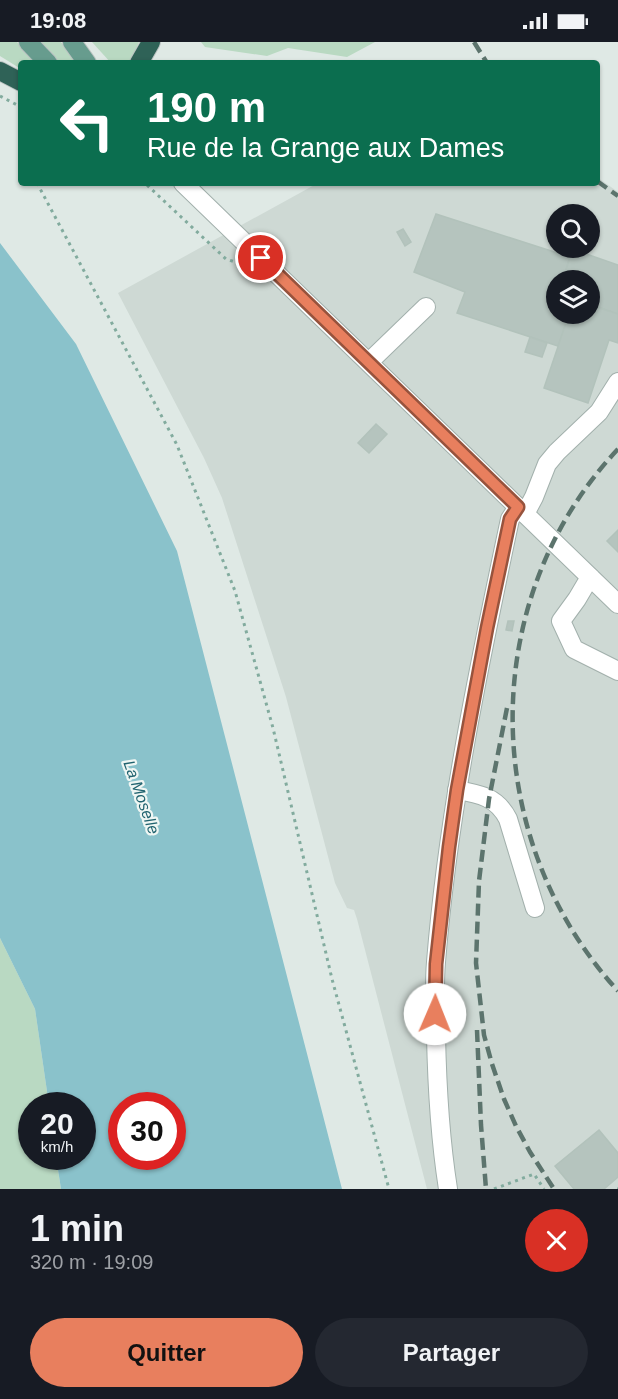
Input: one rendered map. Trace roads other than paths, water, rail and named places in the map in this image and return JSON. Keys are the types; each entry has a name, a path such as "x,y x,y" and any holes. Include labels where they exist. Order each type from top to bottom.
{"highway":[{"path":"141,60 151,42"},
{"path":"0,71 18,80"}],"main road":[{"path":"28,42 45,60"},
{"path":"72,42 85,60"}],"street":[{"path":"186,186 618,604"},
{"path":"369,362 426,307"},
{"path":"448,1189 443,1159 436,1072 436,964 457,790 489,617 510,519 522,511 534,497 547,464 556,452 599,412 618,382"},
{"path":"590,577 561,621 574,649 618,671"},
{"path":"457,790 489,799 500,806 504,812 535,908"}],"water":[{"name":"La Moselle","path":"0,243 76,344 177,551 342,1189 61,1189 58,1170 96,1170 96,1092 47,1092 35,1009 0,938"}],"railway":[{"path":"474,42 485,60"},
{"path":"600,183 618,196"},
{"path":"618,449 572,509 539,576 519,647 513,720 519,793 539,863 572,930 618,991"},
{"path":"507,708 489,799 479,881 476,963 484,1035 504,1099 530,1152 554,1189"},
{"path":"477,1030 486,1189"}]}
